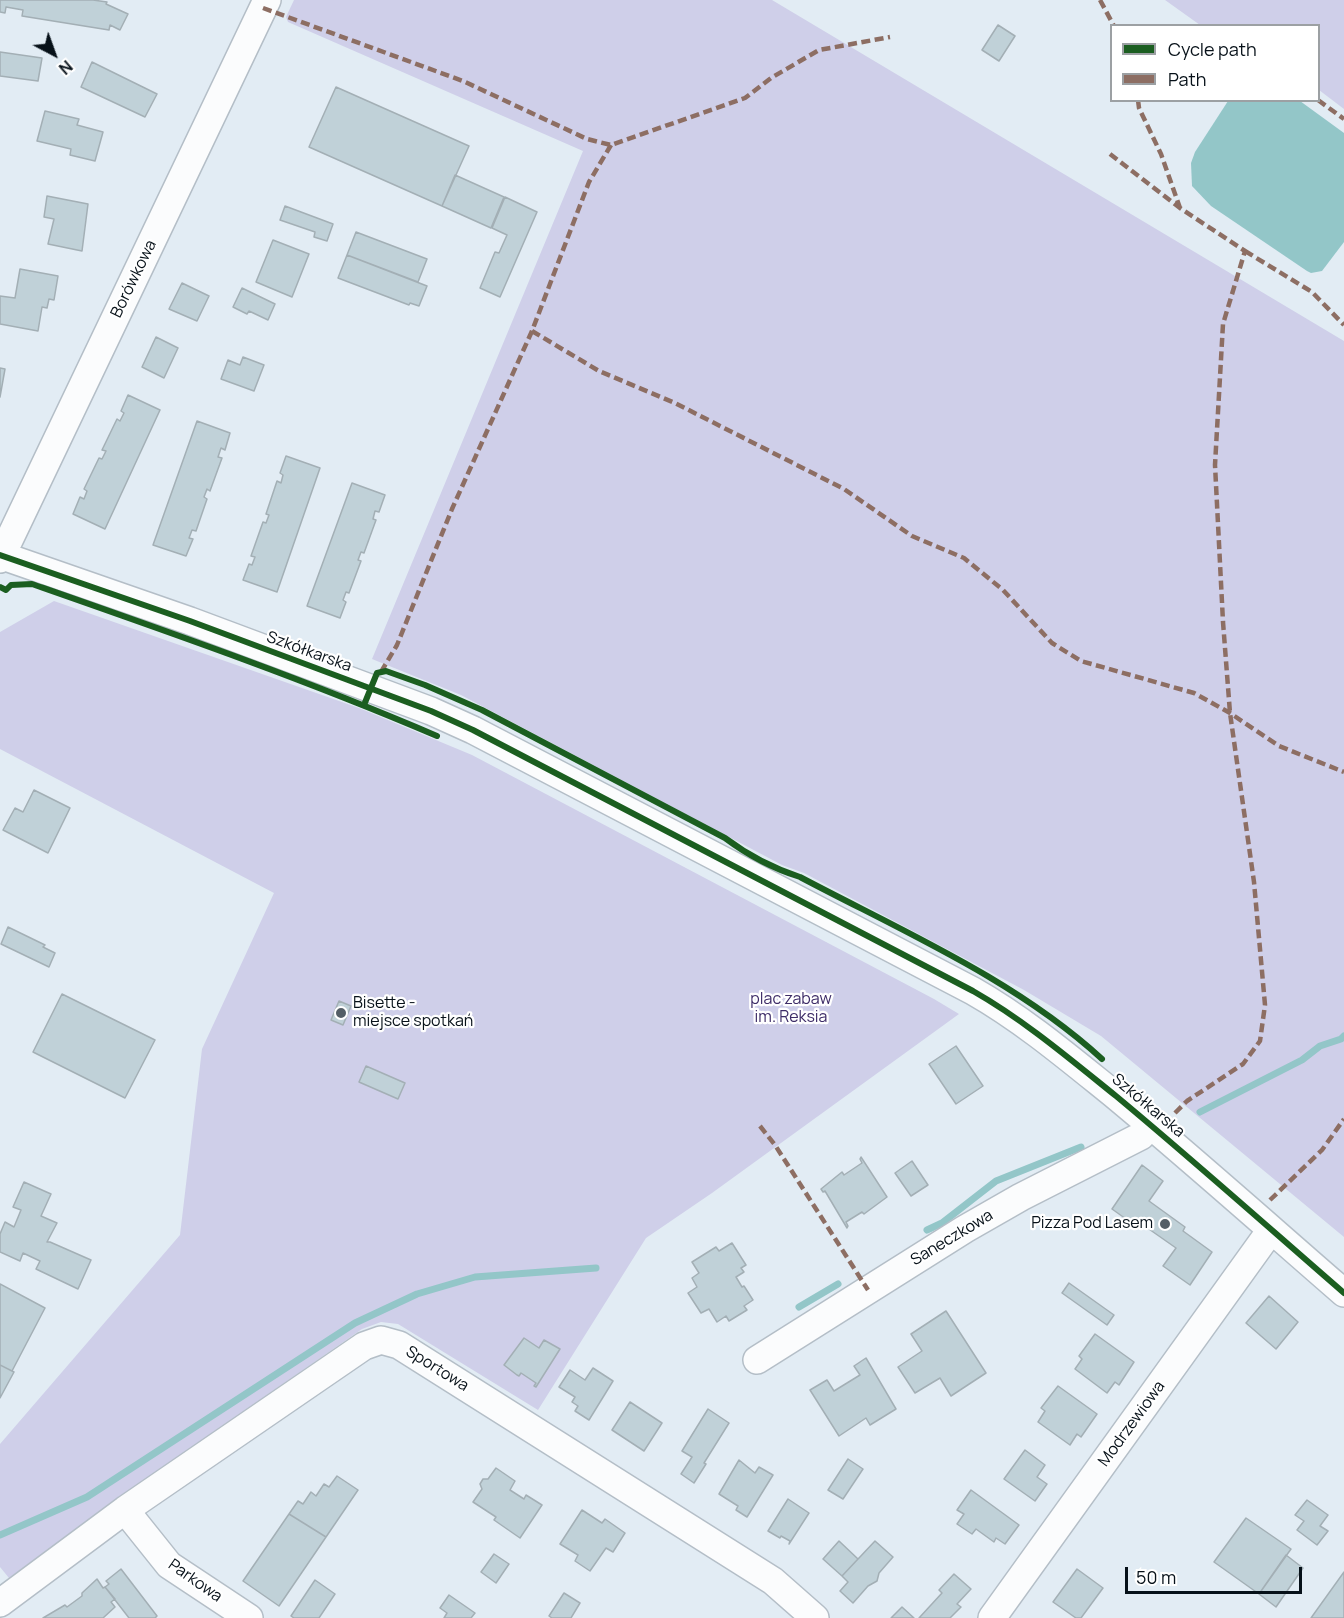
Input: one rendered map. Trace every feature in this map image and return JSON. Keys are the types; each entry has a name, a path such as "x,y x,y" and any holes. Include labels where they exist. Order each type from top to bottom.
{"street":[{"name":"Borówkowa","path":"0,557 267,0"},
{"name":"Szkółkarska","path":"0,557 190,621 431,711 472,730 998,1005 1063,1053 1151,1125 1344,1293"},
{"name":"Saneczkowa","path":"757,1360 965,1229 1021,1197 1141,1136 1151,1125"},
{"name":"Modrzewiowa","path":"992,1618 1272,1230"},
{"name":"Sportowa","path":"1,1601 125,1510 364,1346 376,1341 389,1341 399,1345 763,1575 815,1618"},
{"name":"Parkowa","path":"125,1510 169,1565 249,1618"}],"green space":[{"path":"294,0 772,0 1344,341 1344,1237 1101,1036 1024,990 461,695 372,659 583,151 288,22 286,17"},
{"path":"1165,0 1344,0 1344,109 1320,91 1320,24 1199,24"},
{"name":"plac zabaw im. Reksia","path":"54,601 359,708 472,755 959,1014 712,1193 646,1238 538,1410 398,1324 381,1322 362,1329 109,1505 9,1578 0,1567 0,1444 180,1235 202,1049 274,893 0,749 0,632"}],"shaded area":[{"path":"1227,102 1301,102 1344,133 1344,242 1322,271 1311,273 1307,271 1211,206 1192,186 1191,163 1195,152"}],"building":[{"path":"0,0 93,0 107,2 106,4 128,14 120,30 110,25 109,30 22,16 23,10 6,7 5,13 0,12"},
{"path":"998,25 1015,36 999,61 982,50"},
{"path":"0,52 42,58 38,81 0,76"},
{"path":"92,62 157,94 145,117 81,87"},
{"path":"336,87 469,146 442,206 309,147"},
{"path":"45,111 79,119 77,125 103,132 95,161 70,155 71,149 37,141"},
{"path":"455,175 504,197 491,228 442,206"},
{"path":"47,196 88,204 82,251 48,244 54,219 44,217"},
{"path":"505,197 537,212 500,297 480,288 495,252 499,253 507,235 492,228"},
{"path":"285,206 333,224 327,241 314,237 315,232 280,220"},
{"path":"356,232 427,259 418,282 347,255"},
{"path":"273,240 309,254 292,297 256,282"},
{"path":"347,255 427,286 419,306 410,303 409,305 338,278"},
{"path":"20,269 58,276 54,300 49,299 47,308 42,307 38,331 0,324 0,296 15,298"},
{"path":"182,283 209,296 197,321 169,309"},
{"path":"242,288 275,304 268,320 249,311 247,314 233,307"},
{"path":"156,337 178,348 164,378 142,367"},
{"path":"243,357 264,365 254,391 221,379 228,360 240,365"},
{"path":"0,368 5,369 0,397"},
{"path":"128,395 160,410 105,529 73,514 80,497 84,499 87,491 84,489 99,458 102,459 106,451 102,450 117,419 120,421 124,413 121,411"},
{"path":"197,421 230,433 225,450 221,448 218,457 222,458 210,491 207,489 204,497 207,499 196,531 192,530 189,538 193,539 186,556 153,545"},
{"path":"286,456 320,468 277,592 243,580 249,564 252,565 255,557 251,556 263,522 266,523 269,515 266,514 277,481 281,483 283,475 280,473"},
{"path":"352,483 385,495 379,512 375,511 373,519 376,520 364,553 361,552 358,560 361,561 349,593 346,592 343,600 346,602 340,618 307,606"},
{"path":"34,790 70,808 48,853 3,830 15,808 23,812"},
{"path":"8,927 45,945 43,947 55,953 49,967 1,944"},
{"path":"62,994 155,1040 125,1098 33,1052"},
{"name":"Bisette - miejsce spotkań","path":"339,1001 351,1006 343,1025 331,1020"},
{"path":"956,1046 983,1086 956,1104 929,1064"},
{"path":"366,1066 405,1083 398,1099 359,1082"},
{"path":"861,1157 887,1197 864,1214 862,1212 846,1222 847,1228 825,1191 821,1189 842,1172 844,1175 862,1163"},
{"path":"912,1161 928,1185 911,1196 895,1173"},
{"path":"1142,1165 1163,1181 1149,1201 1185,1227 1183,1231 1212,1252 1190,1285 1163,1266 1176,1248 1136,1220 1133,1224 1112,1209"},
{"path":"24,1182 51,1194 41,1216 57,1223 47,1242 91,1260 78,1289 36,1269 40,1261 23,1253 20,1261 0,1252 0,1234 5,1222 14,1227 21,1210 13,1207"},
{"path":"732,1243 746,1265 741,1268 744,1272 736,1277 753,1300 744,1306 747,1310 729,1321 726,1316 717,1322 709,1309 701,1313 688,1293 697,1287 692,1278 699,1273 692,1262 716,1247 719,1251"},
{"path":"1069,1283 1114,1315 1107,1325 1062,1293"},
{"path":"0,1284 45,1308 12,1371 0,1365"},
{"path":"1269,1296 1298,1322 1276,1349 1246,1323"},
{"path":"946,1311 986,1373 951,1396 940,1378 915,1393 898,1367 922,1351 911,1334"},
{"path":"1095,1334 1134,1362 1119,1385 1115,1382 1107,1393 1075,1369 1082,1359 1079,1356"},
{"path":"524,1338 539,1348 544,1340 560,1349 536,1387 534,1386 536,1383 521,1373 517,1375 504,1365"},
{"path":"866,1358 896,1409 870,1425 866,1418 839,1436 810,1390 827,1380 834,1391 860,1375 854,1366"},
{"path":"0,1365 14,1372 0,1398"},
{"path":"593,1368 613,1381 589,1420 575,1411 578,1406 572,1402 575,1397 559,1387 570,1370 585,1380"},
{"path":"1058,1386 1097,1414 1081,1437 1077,1434 1070,1445 1038,1422 1045,1411 1041,1408"},
{"path":"630,1402 662,1423 644,1451 612,1430"},
{"path":"708,1409 729,1423 694,1483 681,1474 692,1457 682,1451"},
{"path":"1025,1450 1045,1465 1037,1477 1047,1484 1035,1501 1004,1479"},
{"path":"848,1459 863,1469 843,1499 828,1490"},
{"path":"739,1460 755,1473 759,1467 773,1475 747,1517 736,1510 738,1506 719,1494"},
{"path":"496,1468 515,1481 510,1490 524,1499 526,1495 542,1505 520,1538 494,1520 496,1517 473,1502 482,1489 480,1484 483,1479 488,1479"},
{"path":"337,1476 358,1490 326,1537 289,1514 298,1501 303,1504 311,1492 316,1496 324,1484 329,1487"},
{"path":"971,1490 1019,1525 1005,1544 996,1538 994,1542 976,1529 972,1534 957,1524 964,1514 957,1510"},
{"path":"788,1499 809,1513 789,1544 790,1541 768,1531"},
{"path":"1307,1500 1328,1515 1320,1526 1328,1531 1317,1545 1297,1530 1304,1521 1295,1515"},
{"path":"582,1510 602,1523 605,1519 625,1533 613,1552 606,1548 590,1571 575,1561 578,1555 560,1544"},
{"path":"289,1514 326,1537 279,1606 243,1581"},
{"path":"1246,1518 1291,1549 1259,1594 1214,1562"},
{"path":"839,1541 858,1559 842,1576 823,1559"},
{"path":"875,1541 893,1557 879,1573 877,1581 868,1586 853,1603 840,1591 848,1582 842,1576"},
{"path":"494,1554 509,1564 496,1583 481,1572"},
{"path":"1286,1555 1303,1568 1276,1607 1259,1594"},
{"path":"121,1569 157,1616 155,1618 129,1618 105,1587 109,1584 106,1581"},
{"path":"1077,1569 1103,1588 1081,1618 1076,1618 1053,1602"},
{"path":"1344,1572 1344,1618 1311,1618"},
{"path":"954,1574 971,1589 957,1604 961,1607 950,1618 919,1618 942,1593 939,1590"},
{"path":"97,1579 115,1599 111,1602 115,1607 103,1618 43,1618 65,1605 67,1607 82,1596 82,1593"},
{"path":"315,1580 335,1594 319,1618 294,1618 291,1616"},
{"path":"564,1593 580,1603 571,1618 552,1618 549,1616"},
{"path":"449,1595 475,1613 471,1618 444,1618 447,1613 440,1608"},
{"path":"902,1607 914,1618 891,1618"}],"waterway":[{"path":"1200,1112 1302,1060 1320,1046 1344,1036"},
{"path":"927,1230 942,1223 996,1181 1081,1147"},
{"path":"0,1535 87,1497 355,1323 417,1294 475,1277 596,1268"},
{"path":"799,1307 838,1284"}],"marked path":[{"path":"1100,0 1113,24"},
{"path":"263,8 463,81 587,139 611,145 745,98 771,78 819,50 890,37"},
{"path":"1320,101 1344,119"},
{"path":"1138,102 1161,154 1180,208"},
{"path":"381,672 397,645 452,509 532,331 589,182 611,145"},
{"path":"1110,154 1180,208 1245,251 1223,324 1215,465 1230,713 1254,882 1265,1005 1260,1041 1243,1064 1187,1101 1172,1116"},
{"path":"1245,251 1312,292 1344,325"},
{"path":"532,331 599,371 675,403 844,489 912,536 964,558 1003,590 1052,643 1081,661 1194,693 1230,713 1279,746 1344,772"},
{"path":"1270,1200 1322,1150 1344,1119"},
{"path":"760,1126 775,1145 868,1290"}],"cycle path":[{"path":"0,555 190,621 431,711 473,730 973,991 1029,1027 1116,1096 1344,1293"},
{"path":"0,587 6,590 11,585 32,584 287,676 437,736"},
{"path":"364,705 377,673 386,671 482,710 725,838 761,861 800,877 918,937 996,981 1033,1005 1102,1059"}],"place":[{"name":"Bisette - miejsce spotkań","path":"341,1013"},
{"name":"Pizza Pod Lasem","path":"1165,1224"}]}
